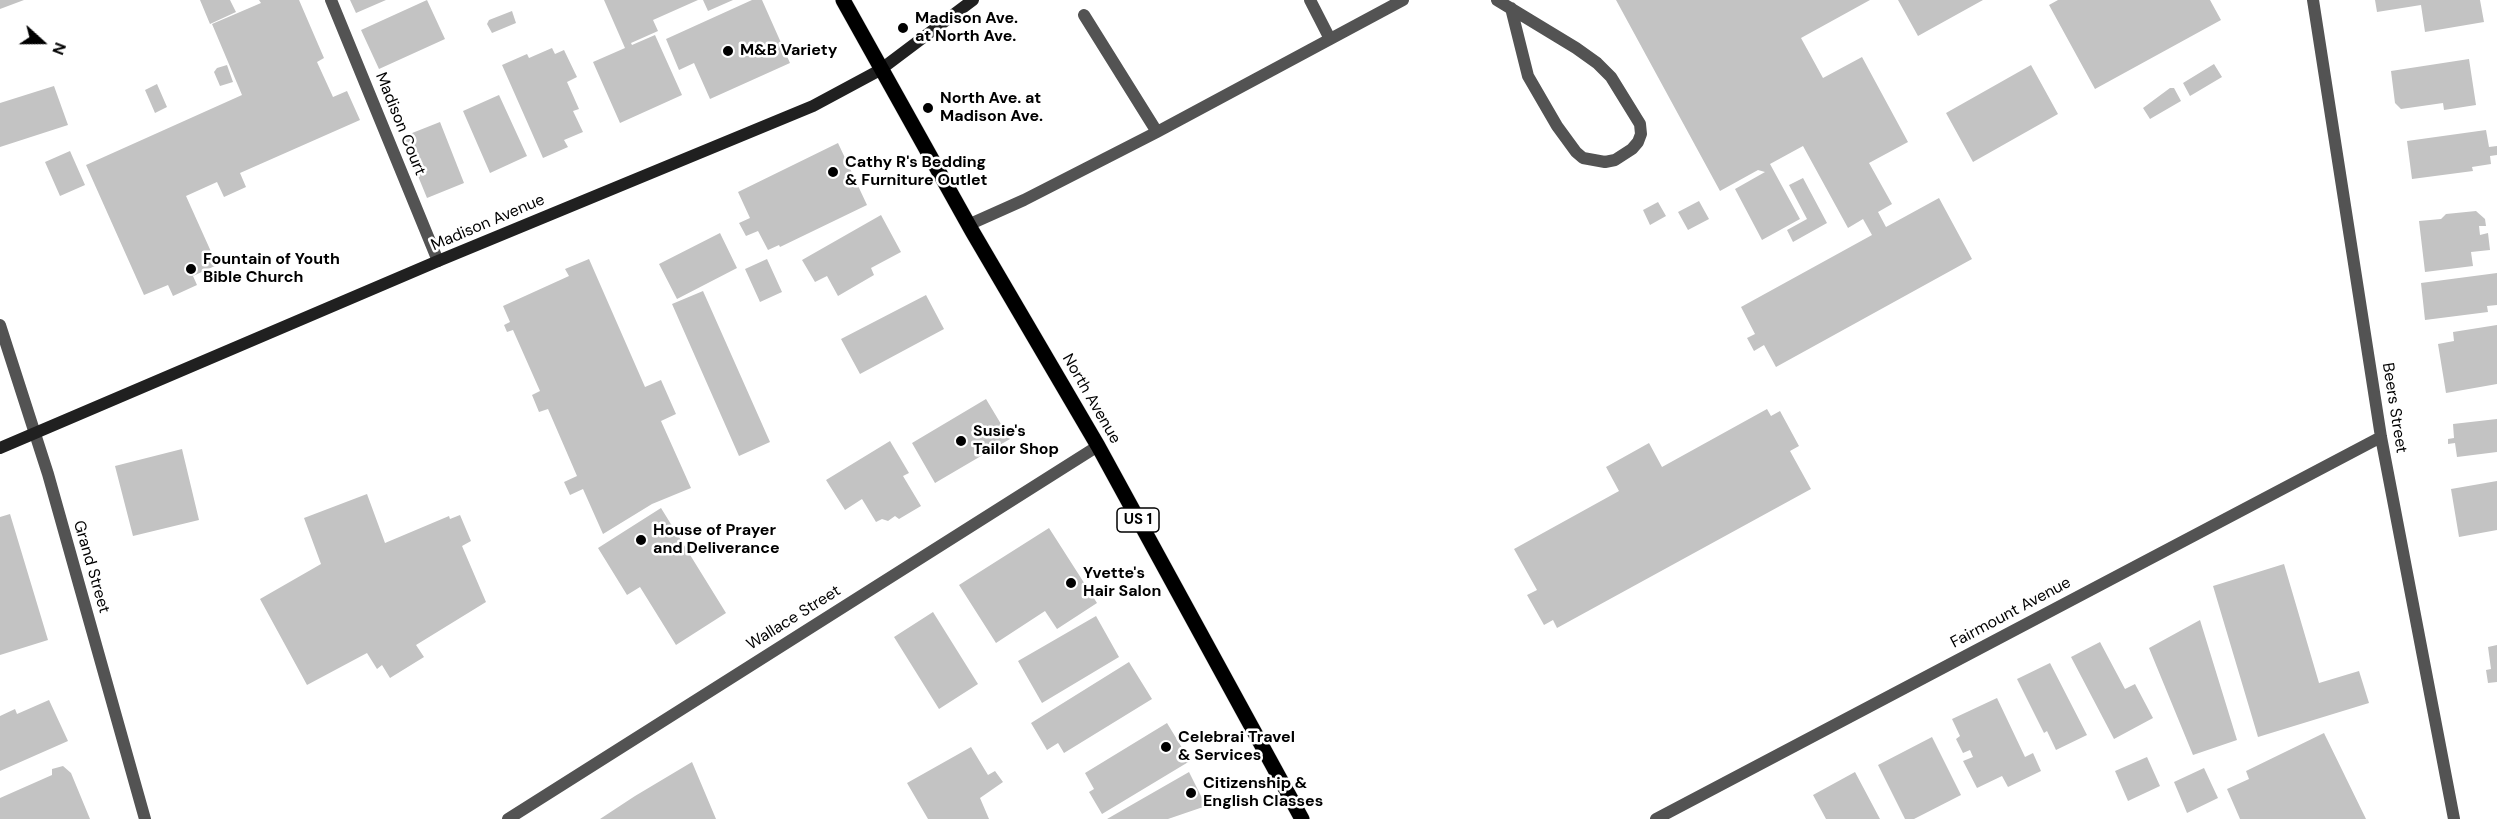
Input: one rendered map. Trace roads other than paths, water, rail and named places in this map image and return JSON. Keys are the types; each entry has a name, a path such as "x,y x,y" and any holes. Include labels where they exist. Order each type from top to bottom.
{"main road":[{"name":"North Avenue","path":"843,0 968,225 1098,446 1302,819"},
{"name":"Madison Avenue","path":"0,448 438,261 813,106 880,70 973,0"}],"street":[{"name":"Madison Court","path":"331,0 438,261"},
{"path":"1310,0 1330,39"},
{"path":"968,225 1024,200 1157,132 1403,0"},
{"path":"1497,0 1511,8 1576,48 1597,63 1611,77 1640,124 1641,134 1632,149 1615,160 1605,162 1583,158 1576,152 1557,126 1528,76 1511,8"},
{"name":"Beers Street","path":"2313,0 2381,437 2454,819"},
{"path":"1084,15 1157,132"},
{"name":"Grand Street","path":"0,326 35,433 145,819"},
{"name":"Fairmount Avenue","path":"1656,819 2381,437"},
{"name":"Wallace Street","path":"508,819 1098,446"}],"place":[{"name":"Madison Ave. at North Ave.","path":"903,28"},
{"name":"M&B Variety","path":"728,51"},
{"name":"North Ave. at Madison Ave.","path":"928,108"},
{"name":"Cathy R's Bedding & Furniture Outlet","path":"833,172"},
{"name":"Fountain of Youth Bible Church","path":"191,269"},
{"name":"Susie's Tailor Shop","path":"961,441"},
{"name":"House of Prayer and Deliverance","path":"641,540"},
{"name":"Yvette's Hair Salon","path":"1071,583"},
{"name":"Celebrai Travel & Services","path":"1166,747"},
{"name":"Citizenship & English Classes","path":"1191,793"}]}
